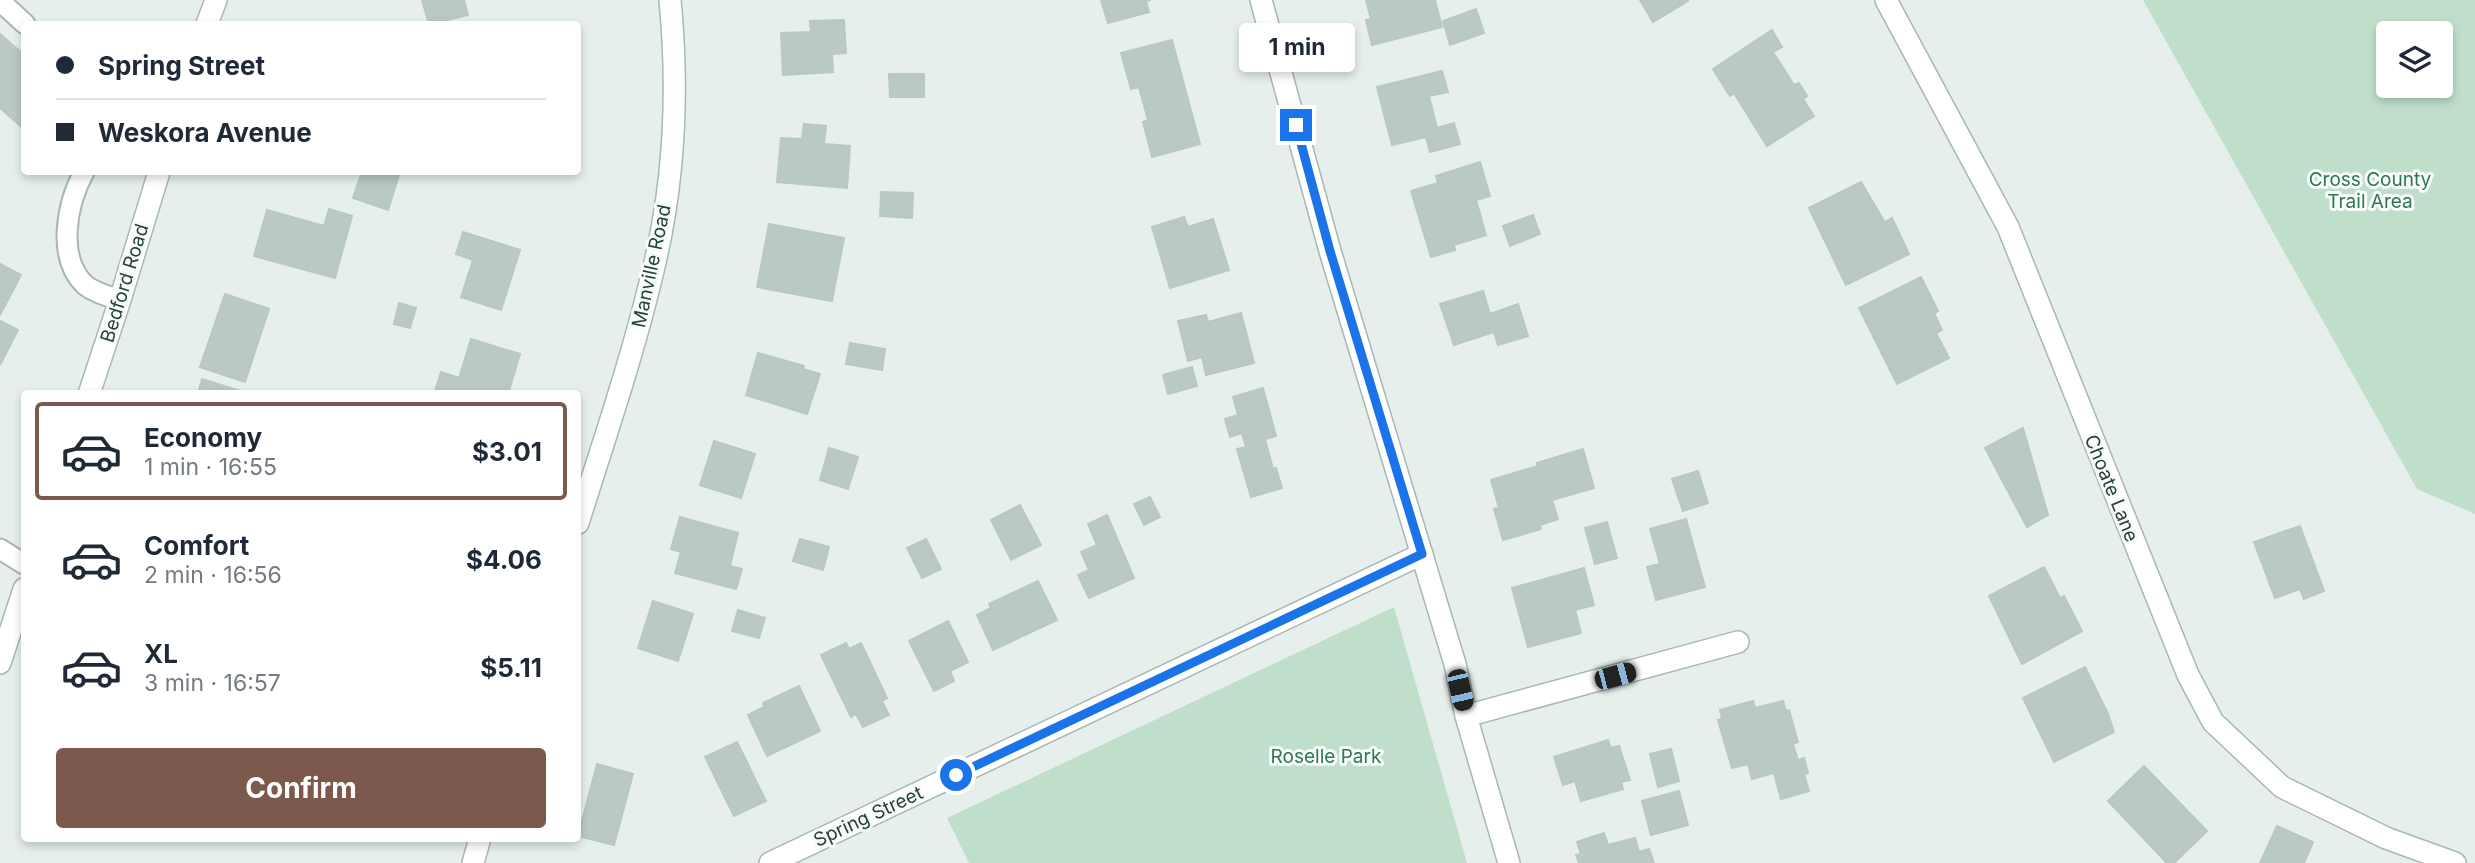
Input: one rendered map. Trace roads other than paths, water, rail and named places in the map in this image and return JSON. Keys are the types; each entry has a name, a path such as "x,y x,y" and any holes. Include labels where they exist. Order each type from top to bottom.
{"street":[{"path":"208,21 216,0"},
{"name":"Manville Road","path":"581,513 643,311 659,244 673,139 674,57 670,0"},
{"path":"1261,0 1330,251 1455,664 1466,716 1508,863"},
{"name":"Choate Lane","path":"1886,0 2008,227 2188,675 2213,722 2282,787 2386,838 2455,863"},
{"name":"Bedford Road","path":"90,390 158,175"},
{"name":"Spring Street","path":"770,863 1422,554"},
{"path":"0,663 21,598"},
{"path":"1466,716 1738,642"},
{"path":"473,863 479,842"}],"lane":[{"path":"0,1 22,21"},
{"path":"83,175 69,212 67,241 73,264 84,284 95,292 120,300"},
{"path":"0,549 21,562"}],"park label":[{"name":"Cross County Trail Area","path":"2370,190"},
{"name":"Roselle Park","path":"1326,756"}]}
